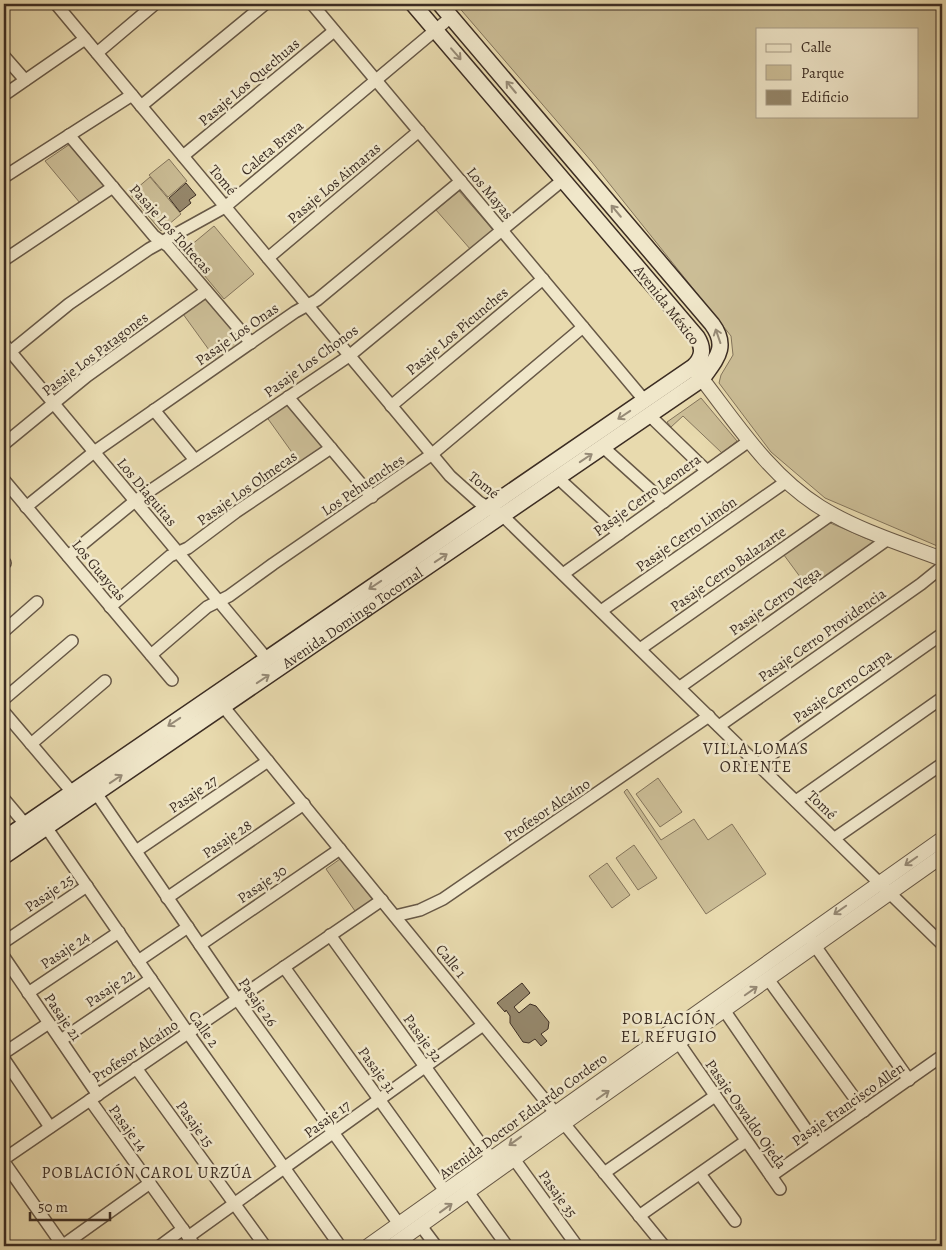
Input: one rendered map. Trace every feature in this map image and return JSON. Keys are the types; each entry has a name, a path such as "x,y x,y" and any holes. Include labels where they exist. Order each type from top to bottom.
{"main road":[{"name":"Avenida México","path":"413,4 697,337 701,345 702,354 698,373"},
{"name":"Avenida México","path":"440,4 715,328 720,337 720,349 717,357 698,373"},
{"name":"Avenida Domingo Tocornal","path":"4,856 46,827 76,798 96,793 219,700 267,659 487,508 647,408 698,373"},
{"name":"Avenida Domingo Tocornal","path":"4,839 25,824 76,798 219,700 503,516 603,447 647,408"}],"street":[{"name":"Tomé","path":"56,4 432,456 461,486 487,508 503,516 891,892 942,944"},
{"path":"97,53 155,4"},
{"path":"141,106 265,4"},
{"name":"Los Mayas","path":"312,4 583,327 647,408 707,471"},
{"name":"Caleta Brava","path":"6,351 69,304 161,241 225,207 452,17"},
{"name":"Pasaje Los Quechuas","path":"183,156 334,30"},
{"path":"4,95 85,39"},
{"path":"4,56 25,80"},
{"path":"4,177 132,95"},
{"name":"Pasaje Los Aimaras","path":"268,258 419,131"},
{"name":"Pasaje Los Toltecas","path":"69,135 154,236 168,246 250,343"},
{"name":"Pasaje Los Chonos","path":"68,556 135,501 349,356 564,179"},
{"name":"Pasaje Los Onas","path":"26,507 94,452 295,312 317,300 461,182"},
{"path":"4,260 113,187"},
{"name":"Pasaje Los Picunches","path":"391,406 543,279"},
{"name":"Pasaje Los Patagones","path":"4,444 87,376 206,291"},
{"name":"Los Pehuenches","path":"151,655 208,607 229,596 272,564 432,456 583,327"},
{"name":"Los Diaguitas","path":"6,351 53,403 267,659"},
{"path":"698,373 749,441 808,499 832,514 888,539 942,559"},
{"path":"288,397 372,497"},
{"path":"154,410 196,460"},
{"name":"Pasaje Cerro Leonera","path":"563,574 749,441"},
{"path":"603,447 664,502"},
{"name":"Pasaje Los Olmecas","path":"110,607 170,556 188,548 243,507 331,448"},
{"path":"558,478 619,534"},
{"name":"Los Guaycas","path":"4,480 172,680"},
{"name":"Pasaje Cerro Limón","path":"601,611 787,480"},
{"name":"Pasaje Cerro Balazarte","path":"640,649 832,514"},
{"name":"Pasaje Cerro Vega","path":"680,687 888,539"},
{"name":"Pasaje Cerro Providencia","path":"719,726 942,568"},
{"path":"4,630 37,602"},
{"name":"Pasaje Cerro Carpa","path":"758,764 942,634"},
{"path":"4,699 72,641"},
{"path":"31,744 104,681"},
{"path":"796,801 942,698"},
{"name":"Calle 1","path":"219,700 664,1246"},
{"path":"4,712 76,798"},
{"name":"Profesor Alcaíno","path":"395,916 420,910 443,899 710,716"},
{"name":"Pasaje 27","path":"136,851 268,760"},
{"path":"835,838 942,764"},
{"name":"Pasaje 26","path":"96,793 237,999 399,1224"},
{"path":"4,799 25,824"},
{"name":"Pasaje 28","path":"167,898 304,804"},
{"name":"Calle 2","path":"46,827 188,1033 340,1246"},
{"name":"Avenida Doctor Eduardo Cordero","path":"368,1246 491,1158 559,1118 674,1037 807,934 942,839"},
{"name":"Pasaje 30","path":"200,945 340,849"},
{"name":"Avenida Doctor Eduardo Cordero","path":"674,1037 724,1010 942,856"},
{"name":"Pasaje 25","path":"4,942 87,886"},
{"name":"Profesor Alcaíno","path":"4,1161 50,1127 382,900"},
{"path":"138,961 188,927"},
{"name":"Pasaje 24","path":"28,993 119,932"},
{"path":"807,934 909,1080"},
{"name":"Pasaje 32","path":"330,935 491,1158"},
{"name":"Pasaje 21","path":"4,957 61,1040 94,1097"},
{"name":"Pasaje 31","path":"284,966 445,1191"},
{"name":"Pasaje 22","path":"61,1040 151,979"},
{"path":"768,979 864,1111"},
{"path":"724,1010 816,1144"},
{"path":"4,1053 49,1023"},
{"name":"Pasaje 17","path":"160,1246 189,1237 483,1025"},
{"name":"Pasaje Osvaldo Ojeda","path":"674,1037 780,1189"},
{"name":"Pasaje Francisco Allen","path":"771,1176 942,1056"},
{"path":"4,1059 50,1127"},
{"name":"Pasaje 15","path":"136,1068 265,1246"},
{"path":"604,1173 715,1096"},
{"name":"Pasaje 14","path":"94,1097 150,1183 189,1237"},
{"name":"Avenida Doctor Eduardo Cordero","path":"392,1246 514,1159 559,1118"},
{"path":"640,1216 746,1141"},
{"name":"Pasaje 35","path":"514,1159 577,1246"},
{"path":"4,1161 62,1246 150,1183"},
{"path":"700,1174 735,1221"},
{"path":"468,1192 507,1246"},
{"path":"421,1226 436,1246"}],"green space":[{"path":"456,4 942,4 942,548 825,498 771,452 719,383 721,375 733,355 731,336 592,162"},
{"path":"70,144 105,187 80,203 45,161"},
{"path":"169,159 187,181 168,197 149,175"},
{"path":"150,177 181,214 161,231 130,194"},
{"path":"459,191 494,231 471,250 436,210"},
{"path":"214,226 254,274 224,299 184,251"},
{"path":"206,298 245,343 217,361 183,314"},
{"path":"701,398 737,441 722,453 683,416 671,427 667,422"},
{"path":"288,402 325,449 301,465 266,416"},
{"path":"828,522 877,543 809,589 781,551"},
{"path":"658,778 682,812 660,827 636,794"},
{"path":"627,789 661,840 694,819 708,840 732,824 766,874 706,914 624,792"},
{"path":"634,845 657,878 638,890 616,858"},
{"path":"340,859 373,900 355,911 326,869"},
{"path":"607,863 630,895 612,908 589,876"}],"building":[{"path":"186,183 196,195 189,200 191,203 180,212 169,198"},
{"path":"522,983 530,993 514,1007 519,1013 530,1004 536,1006 549,1022 548,1029 541,1034 547,1041 541,1046 535,1039 529,1043 523,1042 510,1023 510,1016 506,1010 505,1012 497,1003"}],"district":[{"name":"VILLA LOMAS ORIENTE","path":"756,758"},
{"name":"POBLACIÓN EL REFUGIO","path":"669,1028"},
{"name":"POBLACIÓN CAROL URZÚA","path":"147,1173"}]}
